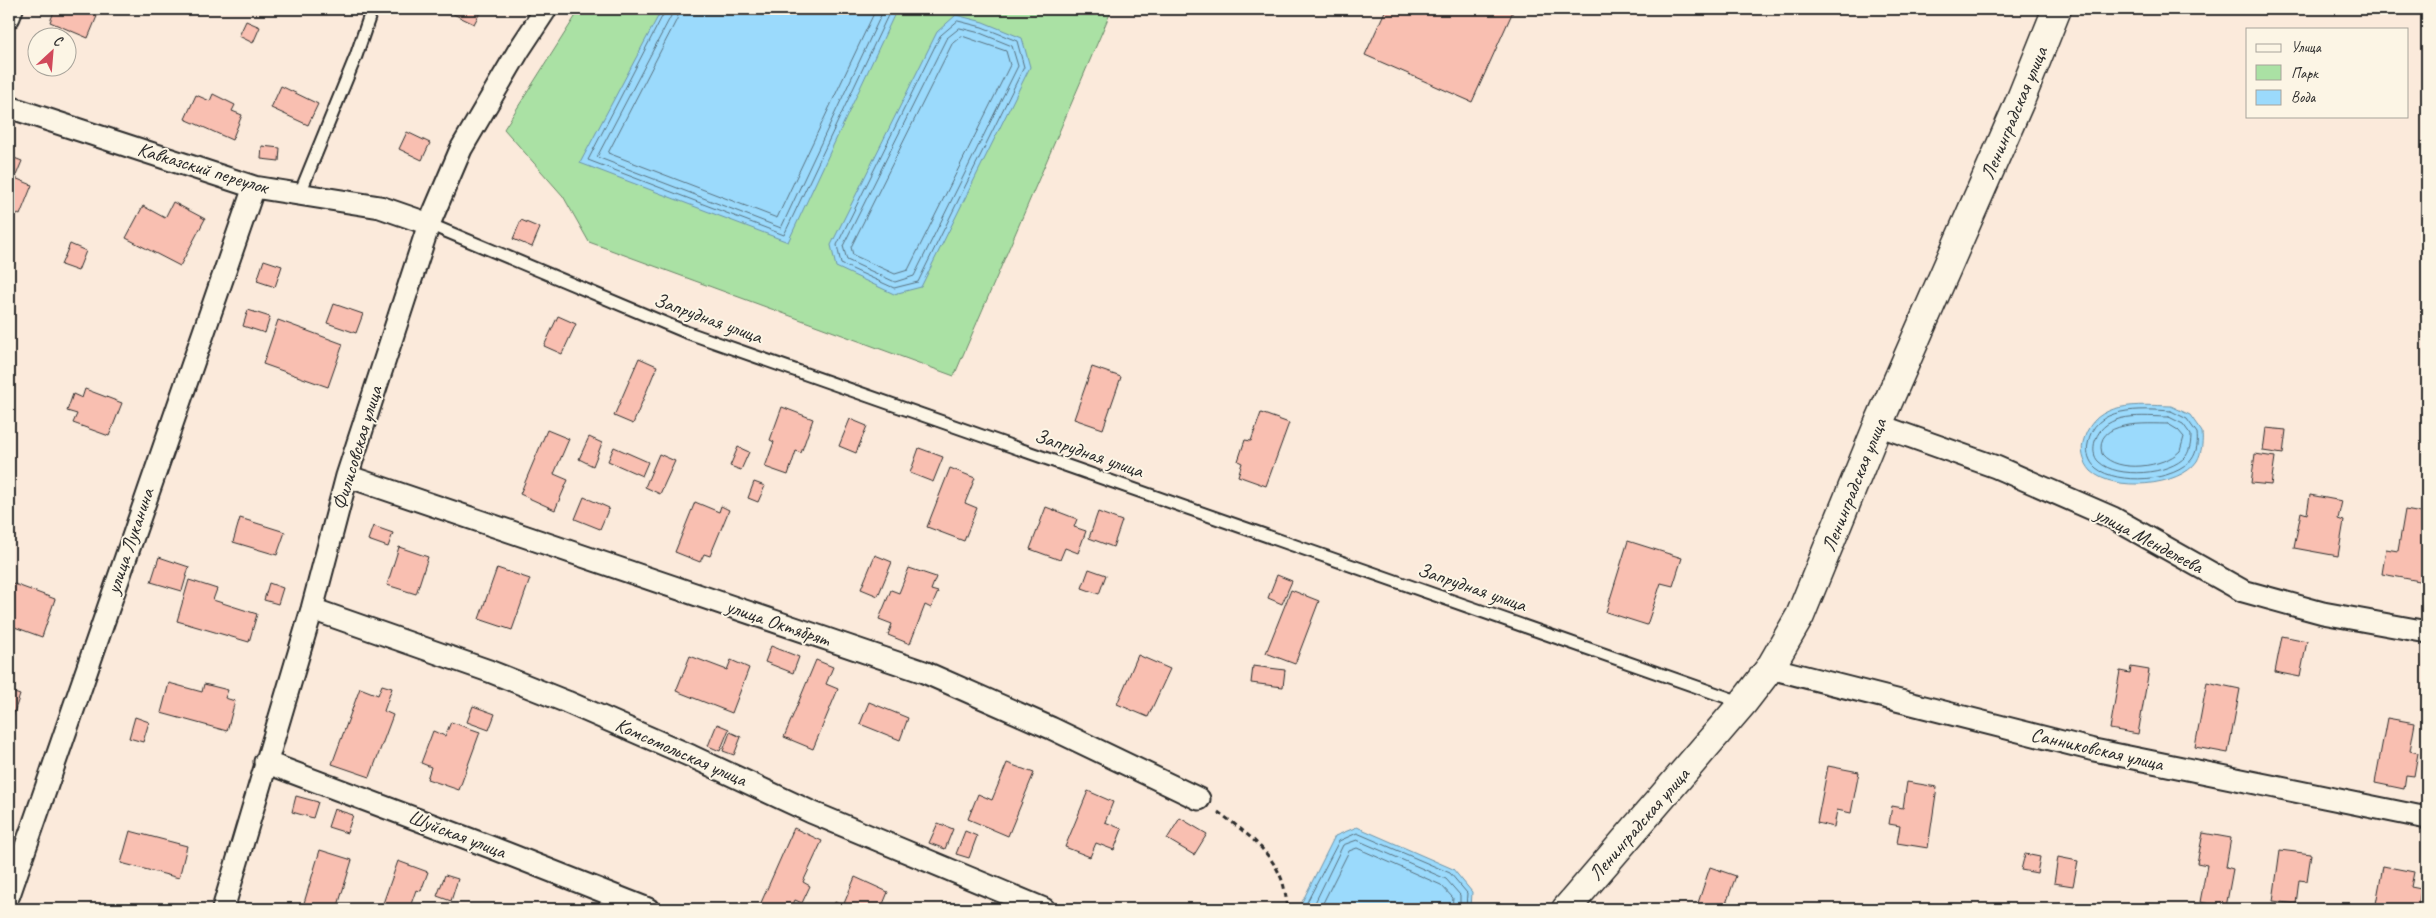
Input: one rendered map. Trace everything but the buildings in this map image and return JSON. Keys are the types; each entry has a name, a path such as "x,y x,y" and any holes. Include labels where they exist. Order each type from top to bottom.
{"street":[{"path":"9,17 12,9"},
{"name":"Филисовская улица","path":"223,909 265,762 312,609 347,476 428,224 461,149 519,50 546,9"},
{"name":"Ленинградская улица","path":"1566,909 1743,703 1770,668 1800,616 1878,425 2020,101 2057,9"},
{"name":"Кавказский переулок","path":"9,107 254,187 380,207 428,224"},
{"name":"улица Луканина","path":"9,895 254,187"},
{"name":"улица Менделеева","path":"1878,425 1996,467 2113,518 2243,591 2323,613 2427,632"},
{"name":"улица Октябрят","path":"347,476 924,672 1051,728 1199,799"},
{"name":"Комсомольская улица","path":"312,609 489,671 558,699 691,756 811,812 1044,909"},
{"name":"Санниковская улица","path":"1770,668 2094,750 2427,818"},
{"name":"Шуйская улица","path":"265,762 648,909"}],"lane":[{"path":"300,194 356,56 372,9"},
{"name":"Запрудная улица","path":"428,224 686,332 1743,703"}],"path":[{"path":"1199,799 1240,828 1267,855 1282,881 1288,909"}],"green space":[{"path":"580,9 1112,9 954,376 589,242 563,196 504,129"}],"water":[{"path":"662,9 897,9 788,242 580,163"},
{"path":"956,15 983,22 1022,38 1030,67 921,287 894,294 836,267 831,245 937,32"},
{"path":"2132,406 2171,406 2190,415 2202,432 2200,454 2197,461 2188,470 2162,481 2146,484 2114,482 2101,478 2091,471 2084,460 2082,447 2090,426 2098,417 2108,411"},
{"path":"1357,827 1453,869 1472,892 1471,909 1301,909 1301,904 1335,836"}]}
